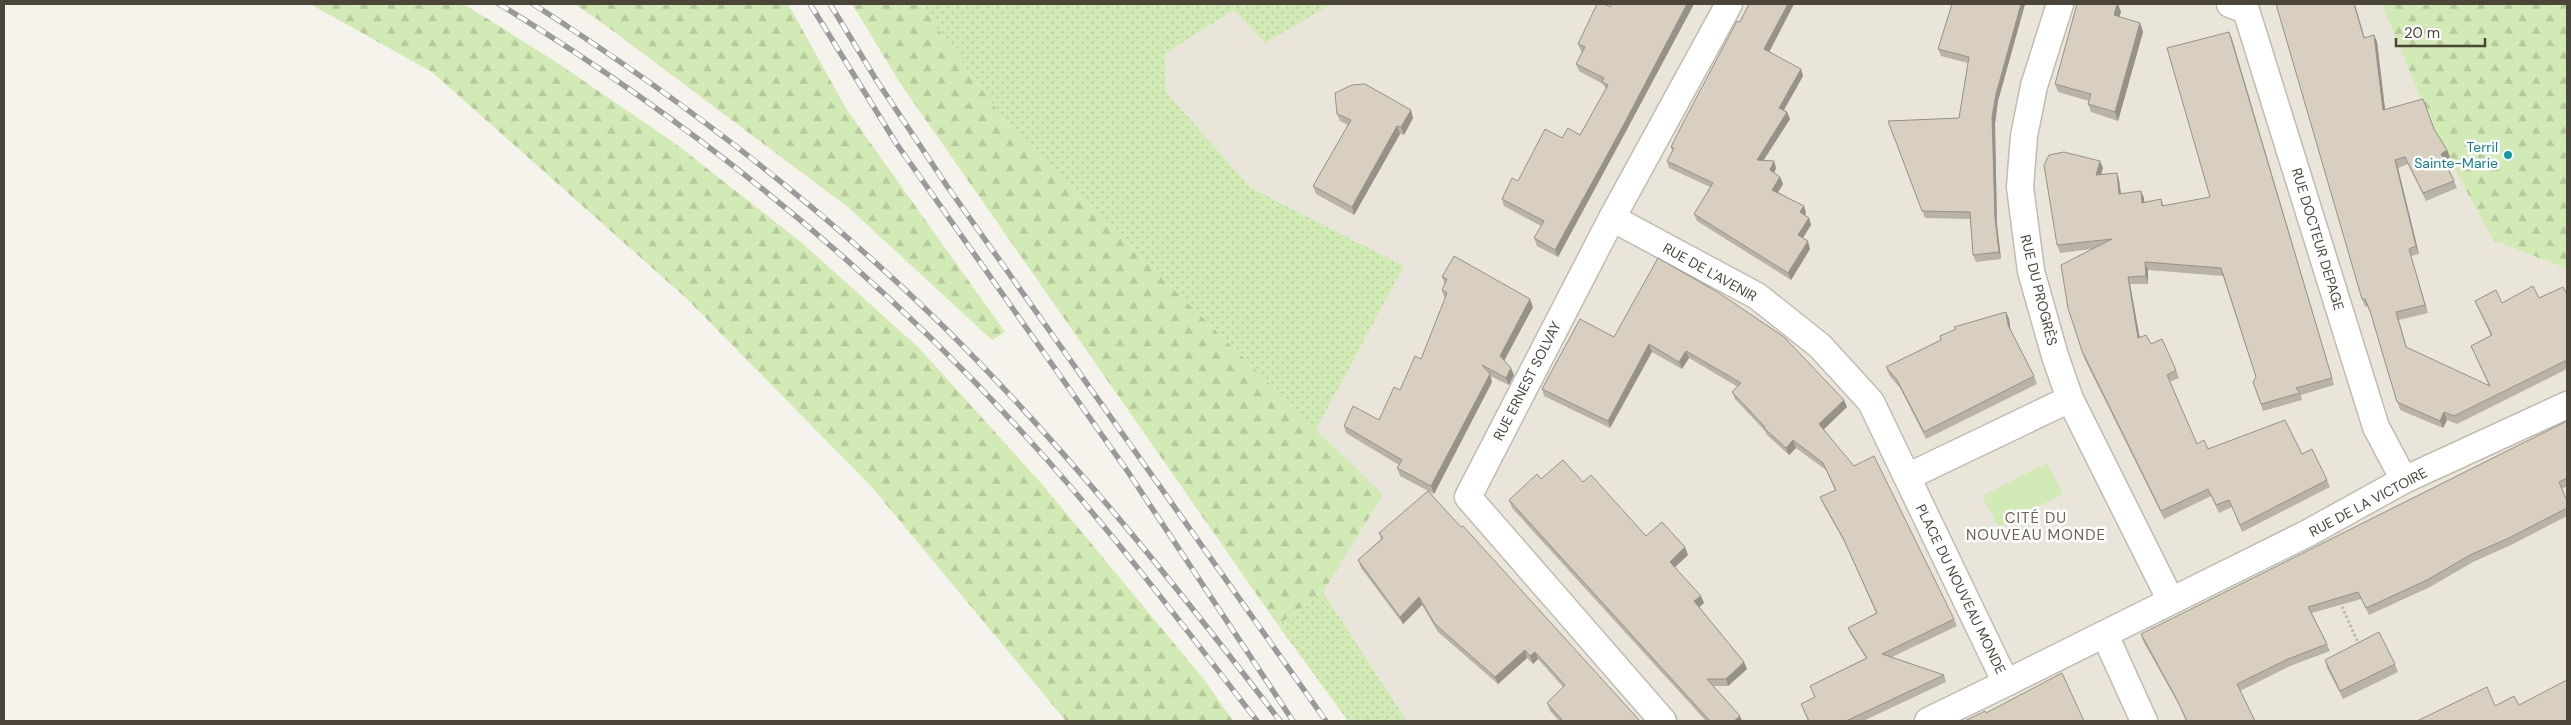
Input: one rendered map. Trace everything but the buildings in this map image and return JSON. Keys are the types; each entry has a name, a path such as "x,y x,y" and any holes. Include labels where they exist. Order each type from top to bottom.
{"street":[{"name":"RUE ERNEST SOLVAY","path":"1663,721 1468,497 1612,218 1729,4"},
{"name":"RUE DU PROGRÈS","path":"2060,4 2034,86 2024,136 2020,187 2031,271 2055,356 2070,399"},
{"name":"RUE DOCTEUR DEPAGE","path":"2230,4 2246,10 2376,427 2404,480"},
{"name":"RUE DE L'AVENIR","path":"1612,218 1756,296 1820,346 1871,402 1907,477"},
{"path":"1907,477 2070,399 2171,602"},
{"name":"RUE DE LA VICTOIRE","path":"2171,602 2308,534 2404,480 2567,405"},
{"name":"PLACE DU NOUVEAU MONDE","path":"1907,477 2006,683 2171,602"},
{"path":"2105,635 2144,721"},
{"path":"1928,721 2006,683"}],"path":[{"path":"2336,595 2360,647"}],"shaded area":[{"path":"1332,4 2382,4 2434,131 2493,240 2567,269 2567,721 1407,721 1323,592 1383,495 1316,430 1404,266 1251,188 1166,92 1165,54 1234,10 1265,43"}],"green space":[{"path":"310,4 464,4 553,60 676,144 802,243 918,347 1042,484 1206,682 1233,721 1066,721 870,485 686,298 432,72"},
{"path":"574,4 788,4 847,110 1005,332 992,340 849,208 597,19"},
{"path":"852,4 920,4 1012,131 1383,495 1323,592 1278,625 900,83"},
{"path":"920,4 1332,4 1265,43 1234,10 1165,54 1166,92 1251,188 1404,266 1316,430 1012,131"},
{"name":"Terril Sainte-Marie","path":"2382,4 2567,4 2567,269 2493,240 2434,131"},
{"path":"2047,463 2063,494 1998,527 1982,496"},
{"path":"1323,592 1407,721 1348,721 1278,625"}],"railway":[{"path":"499,4 575,52 721,156 791,212 925,332 988,396 1076,493 1155,590 1257,721"},
{"path":"533,4 642,77 747,155 848,238 944,327 1034,421 1119,518 1280,721"},
{"path":"810,4 896,143 1128,472 1293,721"},
{"path":"830,4 877,81 947,186 1326,721"}],"place":[{"name":"Terril Sainte-Marie","path":"2508,155"}],"district":[{"name":"CITÉ DU NOUVEAU MONDE","path":"2036,526"}]}
